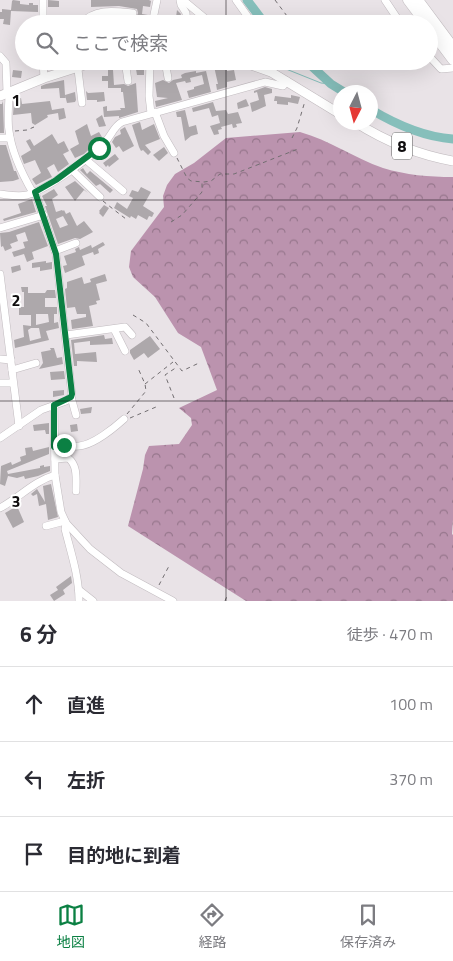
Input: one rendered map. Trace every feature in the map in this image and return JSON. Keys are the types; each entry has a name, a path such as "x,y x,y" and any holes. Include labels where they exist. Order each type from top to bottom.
{"highway":[{"path":"408,0 419,15"},
{"path":"418,0 429,15"},
{"path":"438,27 453,47"},
{"path":"438,40 453,60"}],"main road":[{"path":"5,94 63,70"},
{"path":"266,70 333,110"},
{"name":"8","path":"371,130 404,147 453,161"}],"street":[{"path":"42,15 43,0"},
{"path":"154,15 157,0"},
{"path":"186,15 180,5 182,0 201,15"},
{"path":"236,0 247,15"},
{"path":"386,0 394,15"},
{"path":"90,15 99,12 118,11 133,13"},
{"path":"0,56 6,63 5,94 10,134 19,166 34,192 55,251 66,335 71,397 76,415"},
{"path":"438,66 441,69 453,68"},
{"path":"44,70 44,78"},
{"path":"79,70 82,103"},
{"path":"126,70 128,81"},
{"path":"150,70 149,96 153,112 174,153"},
{"path":"166,70 168,78"},
{"path":"0,194 20,196 34,192 71,170 104,144 118,124 153,112 265,82 283,86 287,81"},
{"path":"0,138 10,134"},
{"path":"85,159 123,191"},
{"path":"71,170 100,197"},
{"path":"0,228 44,216"},
{"path":"55,251 76,243"},
{"path":"1,279 3,321 11,360 19,426"},
{"path":"66,335 125,327 132,335"},
{"path":"114,329 125,351"},
{"path":"0,359 11,360"},
{"path":"12,370 36,363"},
{"path":"0,383 13,383"},
{"path":"0,438 40,410 71,397"},
{"path":"54,405 55,475 61,512 66,522 90,549 120,573 173,601"},
{"path":"54,447 64,445 81,446 115,428 124,419"},
{"path":"55,459 64,457 72,462 75,471 76,491"},
{"path":"0,508 10,503 43,478 55,475"},
{"path":"46,526 66,522"},
{"path":"66,522 65,529 80,590 80,601"},
{"path":"80,590 93,601"}],"path":[{"path":"276,0 287,15"},
{"path":"292,138 297,128 307,93"},
{"path":"10,134 34,127"},
{"path":"174,153 187,178 191,181 202,182 211,180 220,174 234,174 298,149"},
{"path":"171,222 182,215 202,192 202,182"},
{"path":"100,197 112,209 126,218"},
{"path":"133,315 146,323 182,371 199,363"},
{"path":"145,384 174,362"},
{"path":"174,398 165,376 178,366"},
{"path":"124,419 144,394 146,388 138,368"},
{"path":"124,419 156,407"},
{"path":"156,591 169,566"},
{"path":"225,601 227,596"}],"green space":[{"path":"300,132 311,135 383,168 418,175 453,177 453,601 246,601 128,526 145,455 149,446 179,444 192,425 191,418 179,408 217,390 201,347 178,333 155,297 133,277 129,267 131,251 164,207 163,196 167,185 175,174 194,163 226,138"}],"building":[{"path":"13,0 20,1 20,4 29,5 29,3 33,3 33,5 38,5 38,12 11,11 10,25 3,24 4,19 0,19 0,12 2,12 2,9 11,10"},
{"path":"48,0 59,1 59,7 48,7"},
{"path":"91,0 151,1 150,7 143,6 142,14 148,15 137,15 137,9 119,6 91,7"},
{"path":"13,70 22,71 21,78 12,77"},
{"path":"108,70 113,70 114,85 124,84 128,86 136,83 138,112 119,118 119,116 104,117 103,107 107,106 107,111 125,108 121,88 108,88 108,81 102,81 102,76 108,76"},
{"path":"136,70 144,70 144,75 137,75"},
{"path":"215,70 234,70 236,80 227,82 227,87 217,90 216,84 218,84"},
{"path":"196,71 196,73 206,71 211,92 189,98 187,91 204,84 202,75 190,78 191,82 176,83 182,100 156,107 155,101 168,98 157,97 155,83 163,80 169,83 182,78 181,75 185,73"},
{"path":"64,80 65,95 75,92 75,102 67,103 66,98 60,98 59,88 41,89 41,86 46,84"},
{"path":"265,87 272,89 272,93 264,95 266,106 252,112 250,103 259,100 257,92 254,93 254,91"},
{"path":"86,91 88,93 104,92 105,101 87,100"},
{"path":"291,95 300,97 298,104 288,102 288,105 277,104 277,101 274,101 275,96 291,98"},
{"path":"21,98 22,104 50,101 52,110 64,108 66,118 59,120 58,113 47,115 48,117 35,125 32,123 31,113 13,115 14,100"},
{"path":"246,99 249,106 238,109 237,103"},
{"path":"3,101 4,133 0,133 0,104"},
{"path":"213,102 216,111 226,110 228,114 238,112 242,123 236,124 237,127 233,128 232,124 221,127 222,129 218,130 219,134 214,135 210,126 220,123 218,115 212,117 209,108 193,112 192,108"},
{"path":"185,110 189,127 196,125 198,134 191,136 185,141 181,117 177,117 176,112"},
{"path":"102,115 106,126 99,127 96,119"},
{"path":"140,122 142,130 154,124 160,139 145,145 151,152 148,155 143,150 141,151 132,125"},
{"path":"87,124 91,136 99,132 102,137 84,154 75,158 70,149 79,144 75,131"},
{"path":"125,127 134,146 123,152 119,146 116,148 112,142 115,137 121,134 120,130"},
{"path":"52,134 58,144 64,141 69,151 63,154 69,164 58,172 54,164 47,168 52,177 36,185 32,179 41,173 35,160 24,164 21,156 31,150 26,141 30,139 34,146"},
{"path":"0,145 6,145 14,171 16,171 19,179 0,182"},
{"path":"164,147 168,153 159,161 153,155"},
{"path":"115,154 119,159 109,167 108,165 106,167 103,163"},
{"path":"83,168 87,174 90,171 113,190 110,193 100,184 96,186 80,170"},
{"path":"75,181 88,193 84,190 75,201 65,187"},
{"path":"141,187 151,192 143,206 154,213 152,217 149,216 147,220 138,215 136,219 131,216 130,218 114,208 117,202 127,209 133,198 129,196 132,190 138,192"},
{"path":"54,189 58,195 52,199 56,212 64,210 66,214 70,212 77,226 84,221 93,232 80,239 75,238 58,244 45,206 47,206 42,196","holes":["63,216 68,225 60,228 56,219"]},
{"path":"32,199 36,212 4,221 3,219 21,213 18,204"},
{"path":"104,205 109,208 103,217 99,211"},
{"path":"39,222 48,246 32,252 34,259 27,262 24,254 14,257 12,252 25,248 23,242 28,241 25,232 16,235 18,241 10,244 12,248 5,251 3,246 1,247 0,233"},
{"path":"103,242 105,245 98,249 99,253 94,255 93,252 82,256 85,265 65,273 63,266 67,265 64,256 76,252 75,249 79,247 80,250 91,245 92,248"},
{"path":"46,261 46,263 52,262 52,269 40,271 40,267 32,268 32,263"},
{"path":"20,265 21,270 12,273 11,267"},
{"path":"105,274 107,281 96,284 100,300 96,301 97,304 89,306 93,326 72,329 71,320 86,317 86,314 77,314 75,307 67,308 65,289 67,288 67,282 82,277 84,284 91,282 90,279"},
{"path":"21,287 28,287 28,293 45,293 47,290 55,290 56,298 45,298 45,307 57,307 57,314 54,314 54,323 58,322 59,328 46,331 49,340 15,348 14,340 24,337 23,325 31,326 31,315 19,315 19,307 24,307 24,292 22,292","holes":["36,314 48,314 49,322 36,325","39,328 41,338 30,341 28,330"]},
{"path":"104,335 105,339 112,338 113,344 90,345 90,341 74,343 75,354 96,352 97,362 77,361 77,366 74,366 71,340"},
{"path":"150,336 160,349 148,358 144,353 134,360 130,350"},
{"path":"50,348 54,348 57,358 62,357 63,364 39,369 43,363 41,352 51,350"},
{"path":"64,371 65,379 51,380 50,372"},
{"path":"64,390 64,395 53,397 53,391"},
{"path":"92,407 91,413 81,414 80,409"},
{"path":"49,423 49,434 46,434 45,430 34,431 33,425"},
{"path":"77,424 78,431 71,432 70,425"},
{"path":"32,447 33,451 49,447 49,454 7,471 8,474 40,468 40,466 44,465 44,467 50,466 50,471 25,479 24,476 17,478 8,476 5,486 0,484 1,466 11,462 12,465 21,461 20,457 26,455 25,448"},
{"path":"51,484 58,517 48,520 46,504 39,506 37,494 33,496 31,494 37,489 45,502 43,486"},
{"path":"17,506 24,522 13,528 5,513"},
{"path":"71,576 72,583 63,590 65,594 54,601 50,595 58,590 56,587"}],"waterway":[{"path":"247,0 258,15"},
{"path":"288,70 321,83 331,84"},
{"path":"316,70 333,85"},
{"path":"378,114 410,129 431,136 453,139"}],"route":[{"path":"64,445 54,447 54,405 66,401 72,396 63,306 56,254 35,192 56,180 99,148"}]}
